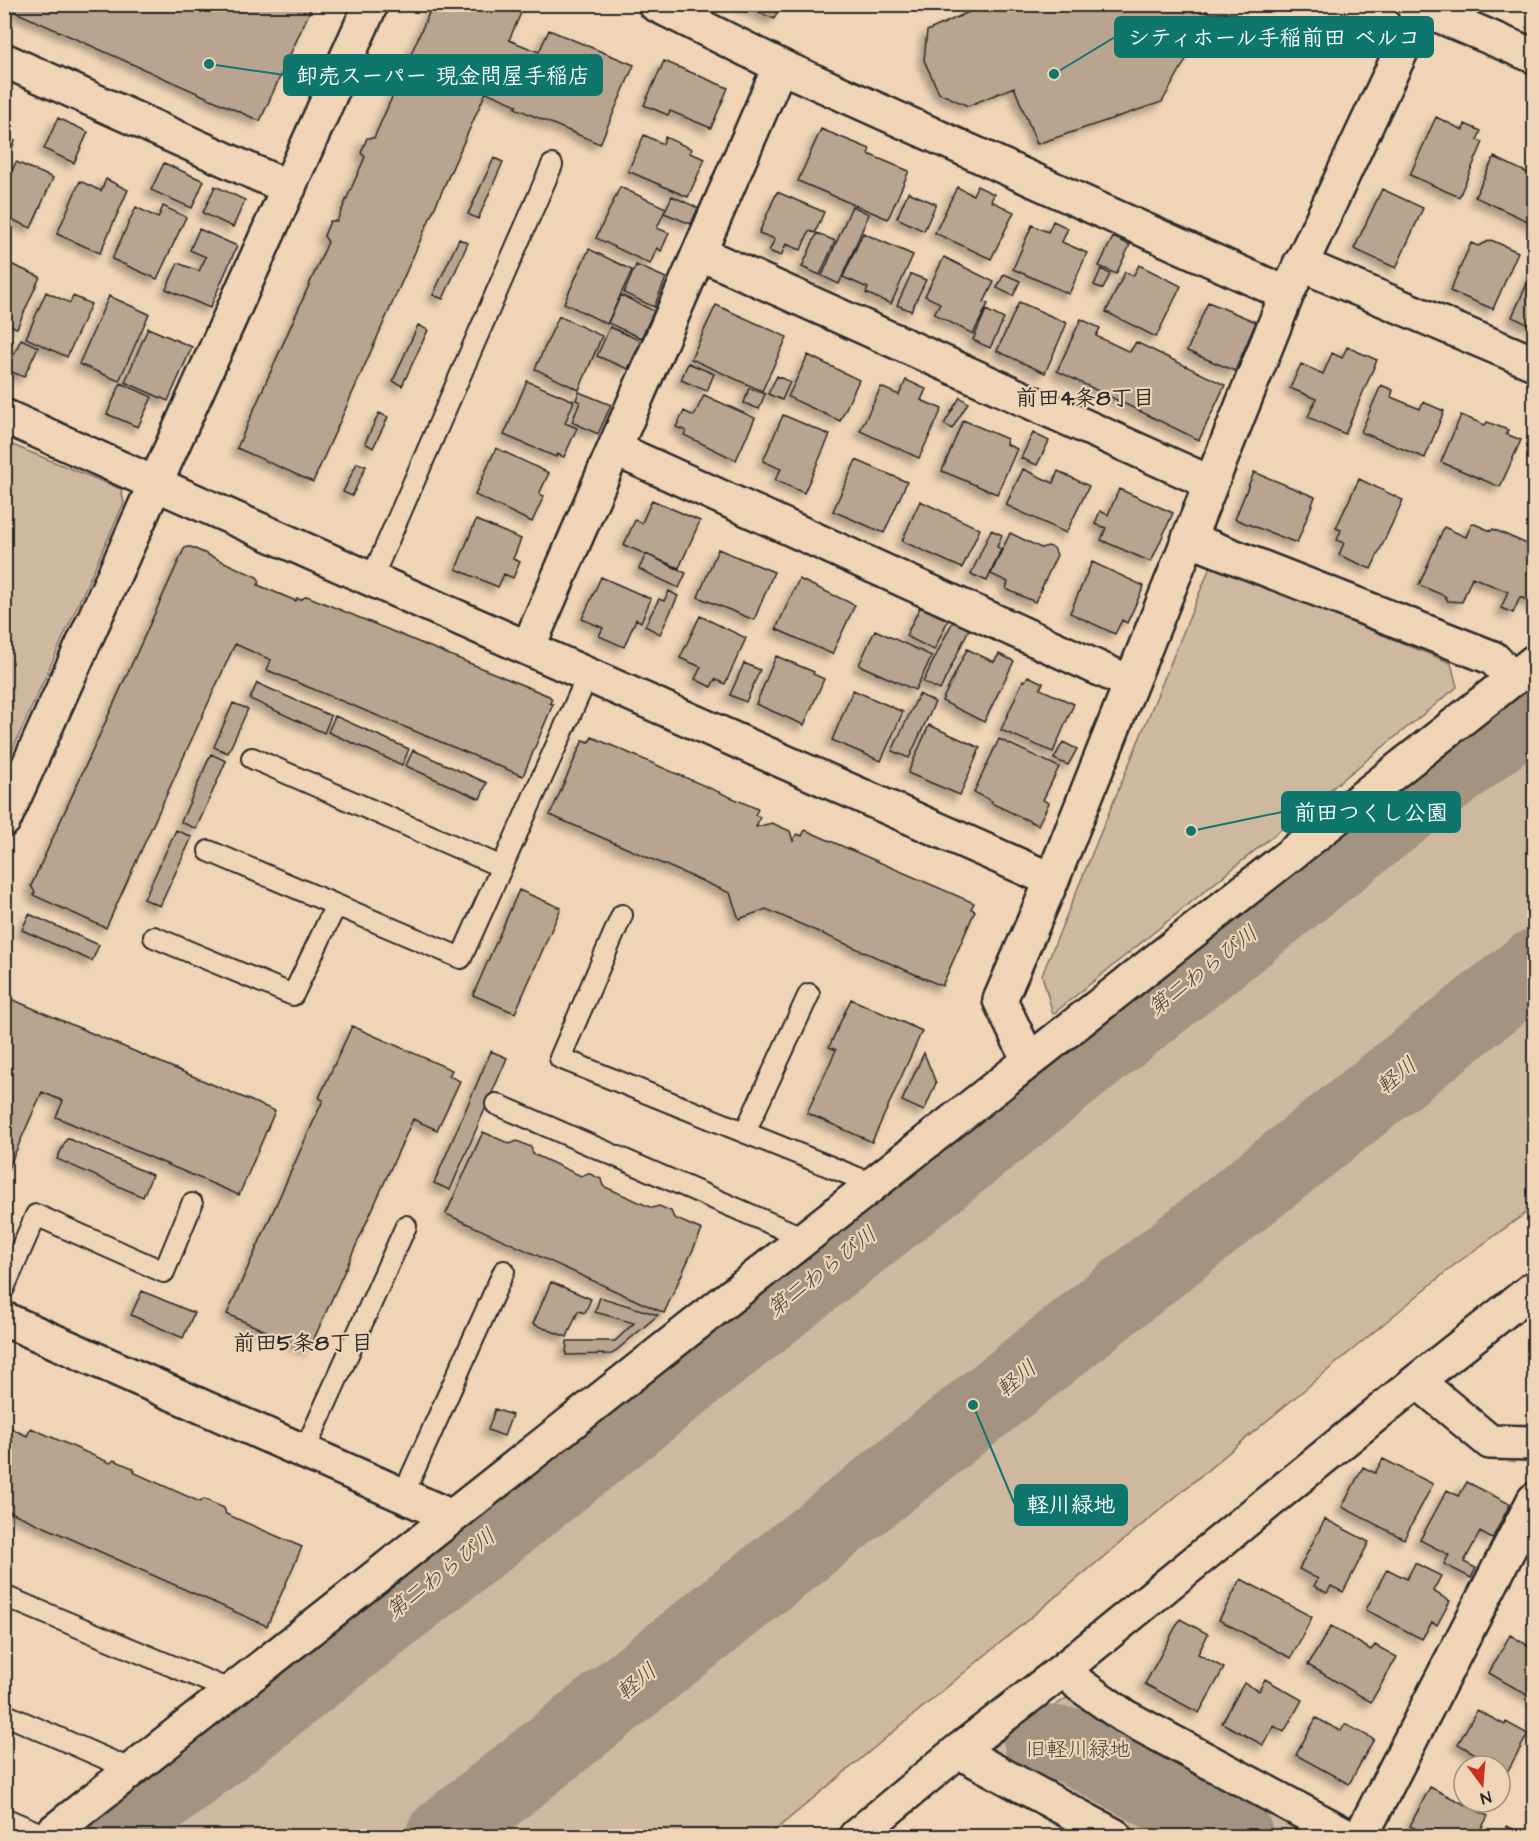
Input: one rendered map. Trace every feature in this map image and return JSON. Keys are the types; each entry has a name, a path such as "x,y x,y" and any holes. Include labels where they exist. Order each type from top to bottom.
{"street":[{"path":"4,820 371,4"},
{"path":"655,4 780,66 1287,294"},
{"path":"1029,1061 1000,1000 1052,880 1287,294 1416,7 1534,56"},
{"path":"4,60 289,188"},
{"path":"528,648 780,66"},
{"path":"699,254 1211,483"},
{"path":"1300,264 1534,363"},
{"path":"4,416 1052,880"},
{"path":"615,449 1131,683"},
{"path":"47,1836 1524,671 1189,539"},
{"path":"856,1836 958,1750 1064,1669 1534,1288"},
{"path":"4,1319 452,1517"},
{"path":"1418,1381 1490,1442 1534,1443"},
{"path":"1360,1836 1534,1500"},
{"path":"1064,1669 1080,1685 1124,1716 1348,1836"},
{"path":"958,1750 1115,1836"}],"lane":[{"path":"371,580 552,165"},
{"path":"209,851 461,958 588,675"},
{"path":"252,758 502,867"},
{"path":"154,937 293,995 336,904"},
{"path":"622,915 560,1058 873,1184"},
{"path":"745,1132 809,994"},
{"path":"496,1104 804,1238"},
{"path":"4,1288 36,1215 164,1272 192,1204"},
{"path":"304,1452 406,1227"},
{"path":"403,1495 504,1271"},
{"path":"4,1596 232,1691"},
{"path":"4,1714 132,1770"},
{"path":"4,1818 47,1836"}],"green space":[{"path":"5,442 121,489 124,503 5,766"},
{"path":"1211,565 1451,663 1457,687 1053,1014 1042,975"},
{"path":"1534,716 1534,1207 1453,1266 768,1836 111,1836 962,1169"},
{"name":"旧軽川緑地","path":"1074,1693 1329,1836 1139,1836 986,1752"}],"building":[{"path":"4,4 313,4 260,121 4,7"},
{"path":"433,4 501,4 521,13 509,40 539,52 549,30 634,65 600,144 515,108 517,105 486,92 313,482 237,448 328,242 324,236 330,221 337,221 365,157 361,153 367,138 374,138 401,77 397,72 404,56 411,54"},
{"path":"740,4 781,4 774,19"},
{"path":"968,4 1205,4 1207,12 1205,26 1162,102 1037,144 1014,87 968,106 939,93 924,60 927,31 971,11"},
{"path":"664,61 728,88 711,128 670,111 668,115 644,105"},
{"path":"1436,117 1463,130 1465,124 1481,131 1477,140 1483,142 1459,197 1410,175"},
{"path":"58,118 88,132 74,163 44,149"},
{"path":"821,129 870,149 868,154 909,171 888,219 798,181"},
{"path":"644,135 663,144 665,137 692,149 690,153 705,159 688,197 628,171"},
{"path":"4,136 15,141 4,166"},
{"path":"1494,157 1534,176 1534,224 1475,197"},
{"path":"494,158 503,162 478,219 468,214"},
{"path":"16,162 53,178 31,228 4,216 4,188"},
{"path":"164,163 204,181 192,208 151,190"},
{"path":"106,179 128,190 100,253 57,234 80,181 101,191"},
{"path":"215,186 245,200 233,227 203,213"},
{"path":"977,186 994,194 991,201 1014,212 991,259 935,233 957,187 973,195"},
{"path":"620,187 666,208 657,228 669,233 661,251 657,248 650,264 596,238"},
{"path":"1382,189 1423,208 1396,268 1354,249"},
{"path":"777,192 824,212 815,233 809,231 801,250 786,244 781,256 769,251 775,239 759,233"},
{"path":"908,192 936,204 924,231 897,218"},
{"path":"672,196 698,208 691,224 664,213"},
{"path":"163,206 186,217 157,279 112,259 136,207 158,218"},
{"path":"852,206 869,214 839,284 822,276"},
{"path":"1053,221 1068,228 1062,242 1087,253 1069,294 1013,269 1032,225 1048,232"},
{"path":"199,229 237,246 210,308 166,289 178,263 199,271 206,257 190,250"},
{"path":"817,233 835,241 820,275 802,267"},
{"path":"863,233 913,255 891,304 866,293 868,288 843,277"},
{"path":"1113,237 1130,245 1116,274 1099,266"},
{"path":"459,239 468,243 443,299 433,295"},
{"path":"1491,240 1518,252 1493,309 1450,291 1471,243 1478,246"},
{"path":"589,249 632,270 607,324 564,303"},
{"path":"944,257 994,282 984,302 988,304 973,334 934,314 940,303 925,296"},
{"path":"4,261 40,277 17,328 4,323"},
{"path":"636,265 666,278 654,307 624,293"},
{"path":"1139,265 1181,286 1156,337 1106,312 1125,272 1133,276"},
{"path":"1534,268 1534,327 1512,317"},
{"path":"1101,269 1110,274 1103,289 1094,285"},
{"path":"911,274 926,280 911,311 897,305"},
{"path":"1004,274 1020,281 1013,296 997,288"},
{"path":"46,292 70,303 73,296 91,304 67,357 26,338"},
{"path":"621,295 654,311 641,338 608,323"},
{"path":"109,296 149,314 119,381 79,364"},
{"path":"1019,302 1067,323 1045,373 997,351"},
{"path":"1208,302 1256,322 1235,371 1187,351"},
{"path":"716,305 787,337 762,391 691,359"},
{"path":"986,310 1004,319 990,348 973,340"},
{"path":"559,316 602,336 579,390 535,369"},
{"path":"1081,319 1100,328 1096,336 1130,352 1136,342 1225,385 1199,440 1057,371"},
{"path":"418,325 428,330 402,386 393,381"},
{"path":"610,327 641,341 628,369 597,356"},
{"path":"148,328 192,347 168,401 125,382"},
{"path":"4,337 13,341 6,357 4,356"},
{"path":"21,339 38,347 24,377 7,370"},
{"path":"1347,347 1377,360 1345,434 1308,417 1316,399 1290,388 1301,364 1323,374 1332,353 1342,358"},
{"path":"808,355 859,380 840,421 788,397"},
{"path":"688,363 714,374 707,391 681,380"},
{"path":"777,376 790,382 782,400 768,394"},
{"path":"906,380 926,389 921,400 942,409 919,458 860,431 881,387 899,395"},
{"path":"527,381 574,401 565,423 577,428 564,457 557,454 556,457 504,435"},
{"path":"121,383 152,397 138,427 107,414"},
{"path":"1381,385 1393,390 1391,397 1420,409 1423,402 1444,411 1425,458 1361,432"},
{"path":"749,388 765,394 759,409 744,403"},
{"path":"579,392 611,405 598,434 572,422 580,402 576,400"},
{"path":"704,395 755,418 736,460 684,435 686,431 676,427 684,411 694,416"},
{"path":"960,397 968,403 952,429 944,424"},
{"path":"379,413 388,417 373,448 365,443"},
{"path":"783,415 830,435 804,493 775,480 781,469 763,461"},
{"path":"1461,415 1485,425 1487,422 1508,430 1506,434 1521,440 1500,487 1441,462"},
{"path":"963,420 1007,439 1006,444 1017,449 997,494 942,471"},
{"path":"1033,433 1049,441 1037,465 1021,458"},
{"path":"496,448 549,473 539,494 544,496 532,522 475,495"},
{"path":"856,460 907,482 884,533 833,511"},
{"path":"357,463 366,466 352,496 343,492"},
{"path":"1023,469 1053,483 1058,471 1089,486 1066,533 1006,505"},
{"path":"1254,472 1315,497 1297,543 1235,519"},
{"path":"1359,479 1403,500 1371,569 1339,555 1344,543 1337,540 1341,530 1336,528"},
{"path":"1119,489 1173,513 1151,562 1101,540 1106,528 1095,524 1100,511 1108,515"},
{"path":"652,500 700,521 679,568 624,545 635,520 642,523"},
{"path":"920,501 980,529 962,568 902,541"},
{"path":"476,520 521,539 513,559 520,562 513,578 504,574 498,587 456,569"},
{"path":"1472,523 1491,531 1493,529 1534,547 1534,603 1520,597 1513,613 1501,608 1508,592 1472,577 1462,602 1448,601 1445,596 1419,585 1444,527 1466,537"},
{"path":"991,530 1002,535 997,547 1001,549 987,581 971,574"},
{"path":"1010,533 1041,548 1048,546 1054,548 1057,555 1035,602 1006,589 1008,582 991,574"},
{"path":"187,547 257,577 260,581 258,585 296,601 297,598 300,600 307,596 549,696 552,699 550,703 553,704 523,776 267,670 271,660 235,644 106,928 33,895 35,892 31,886 184,549"},
{"path":"718,549 774,572 754,620 698,597"},
{"path":"646,554 686,573 679,588 639,569"},
{"path":"1092,562 1144,586 1127,623 1122,620 1115,634 1070,613"},
{"path":"601,577 651,599 641,622 636,619 624,647 599,636 603,628 582,619"},
{"path":"799,579 855,605 832,654 776,629"},
{"path":"669,591 678,596 660,634 645,626 659,599 664,601"},
{"path":"920,607 948,620 934,650 906,636"},
{"path":"700,616 746,638 725,684 715,679 711,687 695,679 701,667 680,658"},
{"path":"953,621 969,629 940,690 923,682"},
{"path":"875,630 932,656 915,690 859,665"},
{"path":"967,649 994,662 999,654 1014,661 984,722 942,701"},
{"path":"776,656 814,672 813,674 824,679 804,725 756,704"},
{"path":"744,663 760,670 746,702 730,695"},
{"path":"1028,676 1043,683 1040,689 1074,704 1053,752 1001,730 1023,680 1025,681"},
{"path":"257,683 331,716 324,733 250,699"},
{"path":"853,690 903,712 881,761 832,740"},
{"path":"919,694 935,702 909,758 892,751"},
{"path":"233,703 248,709 228,753 214,747"},
{"path":"335,716 409,749 402,765 328,732"},
{"path":"929,725 980,748 960,795 908,773"},
{"path":"592,737 758,809 755,815 760,817 756,827 772,823 790,831 793,841 797,834 802,836 805,830 974,903 971,909 975,911 942,986 766,909 739,919 730,893 550,815 583,740 589,742"},
{"path":"999,739 1059,767 1043,800 1049,803 1038,825 991,803 992,801 974,792"},
{"path":"1063,742 1077,749 1068,765 1054,759"},
{"path":"413,750 487,783 480,799 406,766"},
{"path":"211,754 226,761 196,829 181,822"},
{"path":"176,830 192,837 160,906 144,899"},
{"path":"519,890 561,908 515,1013 473,995"},
{"path":"29,914 99,945 92,961 22,930"},
{"path":"4,996 275,1111 239,1195 56,1117 63,1101 42,1092 4,1178"},
{"path":"851,999 922,1031 872,1142 807,1113 836,1050 829,1047"},
{"path":"352,1026 452,1070 449,1076 460,1081 437,1130 413,1119 309,1350 227,1314 323,1100 319,1098"},
{"path":"491,1051 507,1058 450,1190 434,1183"},
{"path":"924,1053 936,1083 924,1111 902,1101"},
{"path":"483,1132 510,1144 517,1141 531,1147 533,1154 581,1176 588,1173 601,1179 603,1186 652,1208 659,1206 671,1211 674,1218 702,1230 664,1313 446,1214"},
{"path":"67,1138 152,1175 143,1197 57,1159"},
{"path":"551,1282 591,1299 585,1313 578,1311 567,1337 533,1324"},
{"path":"142,1291 194,1313 183,1338 131,1315"},
{"path":"600,1297 658,1315 612,1354 566,1355 567,1341 615,1341 634,1323 595,1312"},
{"path":"495,1409 512,1415 504,1436 488,1430"},
{"path":"4,1425 27,1436 31,1428 110,1463 114,1460 133,1468 135,1473 200,1502 204,1499 224,1508 226,1514 302,1547 267,1626 4,1509"},
{"path":"1383,1459 1433,1484 1404,1539 1342,1507 1363,1467 1375,1473"},
{"path":"1467,1482 1510,1504 1492,1539 1480,1532 1464,1562 1476,1568 1471,1578 1444,1564 1449,1555 1420,1540 1447,1490 1459,1496"},
{"path":"1325,1519 1369,1542 1343,1592 1331,1586 1327,1593 1314,1586 1318,1579 1299,1569"},
{"path":"1415,1563 1441,1576 1433,1591 1450,1601 1437,1625 1432,1622 1422,1639 1366,1610 1387,1569 1407,1579"},
{"path":"1241,1579 1312,1617 1291,1658 1219,1620"},
{"path":"1180,1619 1208,1634 1198,1654 1224,1668 1199,1713 1145,1684"},
{"path":"1331,1626 1371,1650 1375,1645 1397,1657 1371,1702 1308,1665"},
{"path":"1510,1635 1534,1649 1534,1699 1489,1673"},
{"path":"1265,1679 1302,1700 1284,1732 1274,1726 1263,1745 1222,1723 1244,1683 1259,1691"},
{"path":"1477,1710 1528,1734 1512,1763 1512,1754 1475,1754 1458,1744"},
{"path":"1316,1718 1341,1731 1345,1724 1374,1739 1349,1784 1296,1755"},
{"path":"1430,1787 1452,1798 1452,1814 1488,1816 1477,1836 1430,1836 1410,1826"},
{"path":"1507,1826 1526,1836 1502,1836"}],"waterway":[{"name":"第二わらび川","path":"110,1836 482,1543 1353,849 1534,708"},
{"name":"軽川","path":"443,1836 1534,967"},
{"path":"1041,1742 1070,1745 1236,1836"}],"place":[{"name":"卸売スーパー 現金問屋手稲店","path":"209,64"},
{"name":"シティホール手稲前田 ベルコ","path":"1054,74"},
{"name":"前田つくし公園","path":"1191,831"},
{"name":"軽川緑地","path":"973,1405"}],"district":[{"name":"前田4条8丁目","path":"1085,398"},
{"name":"前田5条8丁目","path":"303,1343"}]}
